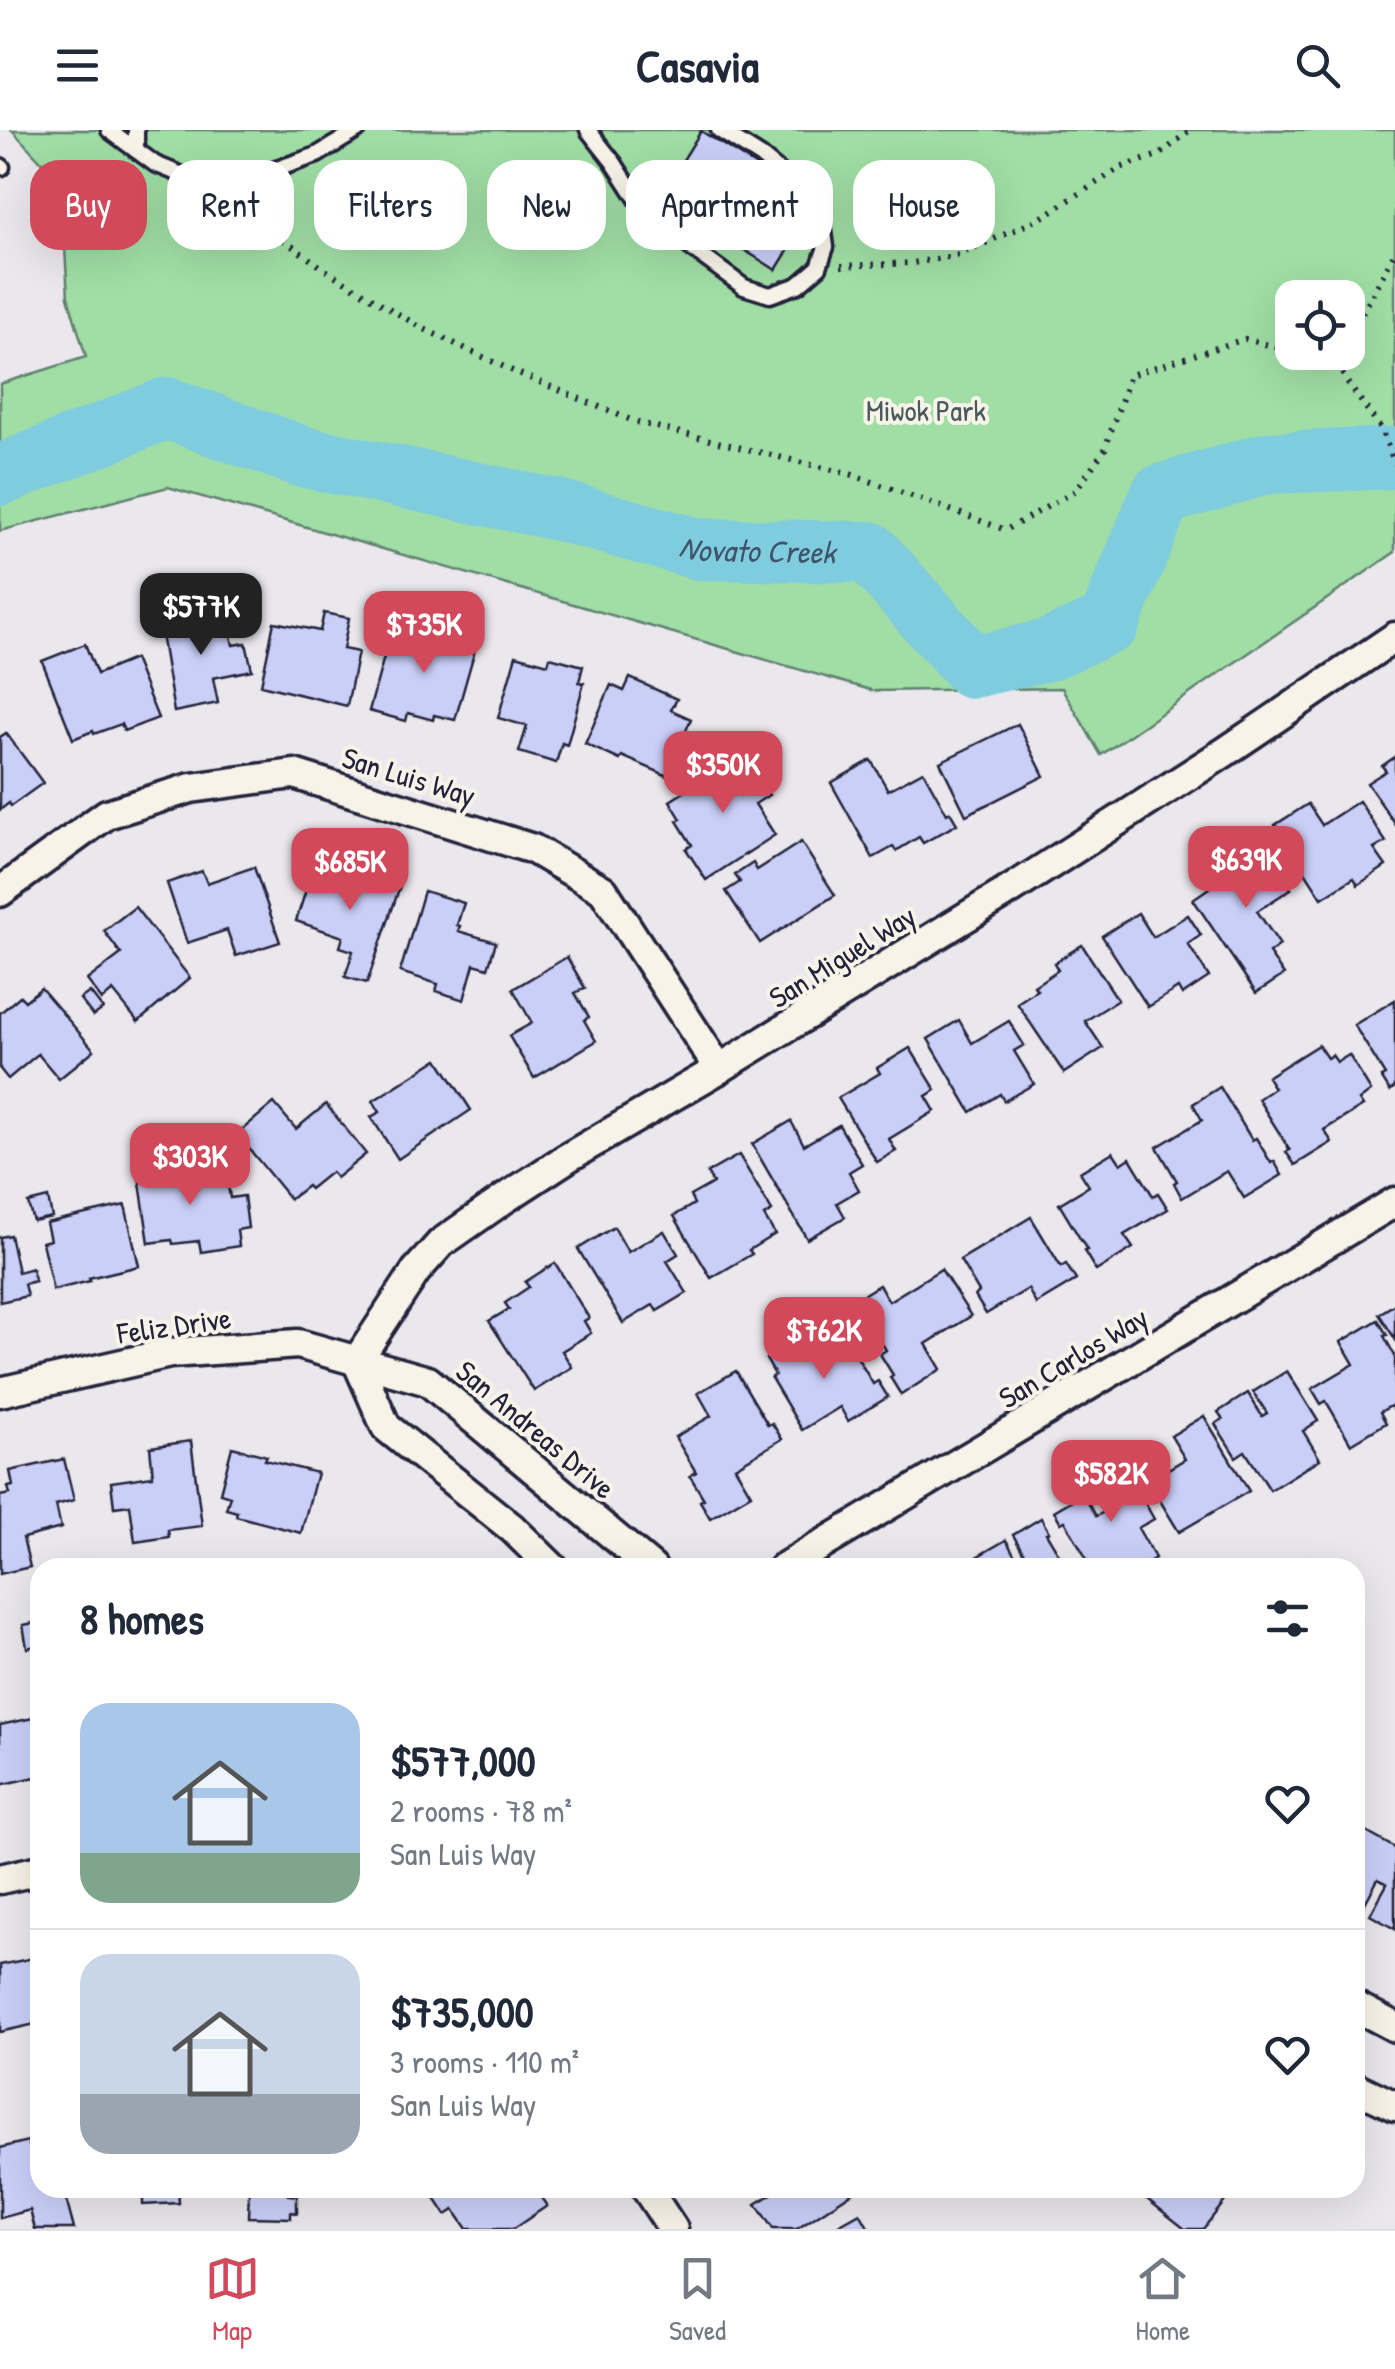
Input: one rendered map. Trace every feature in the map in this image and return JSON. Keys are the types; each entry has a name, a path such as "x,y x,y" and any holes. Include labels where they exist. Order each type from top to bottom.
{"street":[{"name":"San Miguel Way","path":"356,1360 416,1271 441,1242 568,1158 720,1070 1044,869 1395,638"},
{"name":"San Luis Way","path":"0,892 107,814 191,788 294,774 533,849 603,890 720,1070"},
{"name":"San Carlos Way","path":"800,1558 1395,1202"},
{"name":"Feliz Drive","path":"0,1392 170,1354 298,1344 356,1360"},
{"path":"356,1360 386,1427 512,1528 543,1558"},
{"name":"San Andreas Drive","path":"356,1360 428,1382 640,1558"},
{"path":"0,1879 30,1872"},
{"path":"1365,2011 1395,2027"},
{"path":"1365,2092 1395,2106"},
{"path":"653,2198 674,2229"}],"lane":[{"path":"109,130 167,169"},
{"path":"136,130 136,150"},
{"path":"294,162 358,130"},
{"path":"588,130 648,216 744,288 770,294 798,285 819,267 826,247 822,216 815,201 762,157 719,130"}],"path":[{"path":"819,267 913,264 960,256 1039,219 1120,168 1161,154 1190,130"},
{"path":"294,247 420,328 636,422 852,475 1006,530 1076,492 1105,449 1130,375 1244,339 1275,347"},
{"path":"1365,309 1395,252"},
{"path":"1340,370 1380,427 1395,464"}],"green space":[{"name":"Miwok Park","path":"12,130 1395,130 1395,552 1101,755 1062,688 874,691 168,487 0,531 0,384 86,357 68,297 65,250 147,250 147,160 40,160"}],"building":[{"path":"701,131 747,160 683,160"},
{"path":"744,250 788,250 776,270"},
{"path":"225,608 233,645 246,643 252,670 213,678 218,703 174,712 160,628 198,620 197,613"},
{"path":"324,613 349,618 343,649 358,652 347,706 261,685 274,622 320,631"},
{"path":"432,626 478,639 455,720 434,715 433,720 408,713 406,721 369,711 390,635 427,645"},
{"path":"85,644 97,674 134,659 158,718 124,731 121,724 73,739 42,661"},
{"path":"516,655 548,664 550,657 583,666 579,682 584,683 567,745 562,743 556,763 519,752 527,726 498,718"},
{"path":"630,678 677,699 671,710 691,719 670,777 585,744 611,685 624,691"},
{"path":"1018,724 1044,776 966,815 940,762"},
{"path":"6,733 43,783 0,810 0,737"},
{"path":"728,752 734,761 743,755 769,795 755,804 775,835 706,880 686,849 692,845 670,801 717,771 712,763"},
{"path":"1395,757 1395,824 1367,783 1386,771 1382,766"},
{"path":"871,760 888,790 923,771 947,814 950,812 957,824 923,843 919,837 896,851 893,847 873,858 831,783"},
{"path":"1359,801 1386,842 1374,849 1386,866 1358,885 1354,878 1322,898 1275,825 1308,804 1322,825"},
{"path":"1255,836 1291,889 1257,911 1280,945 1269,953 1284,975 1256,993 1193,899 1212,886 1208,881 1231,866 1224,856"},
{"path":"801,842 835,895 760,943 726,891 740,882 735,875 753,863 757,870"},
{"path":"315,862 400,886 367,983 345,977 353,951 340,947 343,937 296,921"},
{"path":"254,867 280,942 236,956 227,930 187,943 167,883 202,871 207,883"},
{"path":"424,891 464,903 458,931 496,942 488,968 474,964 464,1000 436,991 438,984 400,972"},
{"path":"135,907 190,978 138,1022 113,991 102,1000 87,980 121,954 104,931"},
{"path":"1138,913 1153,937 1188,915 1201,935 1188,944 1209,977 1182,995 1178,988 1148,1007 1102,936"},
{"path":"1082,945 1118,1000 1085,1021 1103,1048 1064,1073 1017,1003 1058,970 1054,963"},
{"path":"567,957 585,988 575,993 589,1017 584,1020 596,1041 534,1078 509,1036 532,1023 513,989"},
{"path":"41,988 94,1050 59,1079 38,1054 8,1079 0,1069 0,1013 20,996 25,1001"},
{"path":"90,992 103,1009 93,1016 80,999"},
{"path":"1395,1000 1395,1087 1390,1091 1381,1077 1385,1075 1354,1025"},
{"path":"959,1020 972,1043 1009,1021 1024,1045 1014,1051 1034,1084 1004,1101 1000,1094 971,1112 928,1039"},
{"path":"1318,1045 1327,1058 1332,1055 1337,1062 1349,1055 1371,1091 1359,1100 1363,1106 1324,1130 1332,1142 1295,1165 1258,1099 1274,1088 1267,1077"},
{"path":"910,1048 936,1090 926,1096 935,1111 889,1139 896,1151 877,1162 838,1098 880,1073 877,1068"},
{"path":"438,1059 471,1110 398,1159 371,1117 380,1112 373,1101"},
{"path":"1220,1087 1252,1140 1256,1138 1282,1175 1244,1198 1227,1171 1182,1198 1157,1147 1202,1120 1193,1104"},
{"path":"274,1103 296,1129 326,1104 366,1154 336,1178 331,1172 290,1199 237,1134"},
{"path":"791,1121 804,1145 839,1125 862,1164 849,1172 859,1190 837,1203 845,1217 807,1239 752,1144"},
{"path":"1113,1152 1121,1164 1130,1158 1153,1196 1158,1193 1168,1209 1124,1235 1133,1248 1096,1271 1059,1204 1089,1186 1080,1172"},
{"path":"739,1155 772,1211 764,1216 775,1234 749,1250 752,1254 711,1278 674,1216 694,1204 690,1196 713,1183 707,1173"},
{"path":"184,1161 186,1175 217,1170 219,1186 228,1185 230,1198 244,1196 248,1228 237,1230 239,1246 201,1252 199,1241 149,1243 138,1169"},
{"path":"48,1198 52,1217 33,1221 28,1203"},
{"path":"125,1205 139,1266 53,1290 42,1242 50,1240 46,1223"},
{"path":"1031,1217 1061,1267 1066,1264 1076,1280 1036,1304 1028,1289 986,1314 975,1296 979,1292 960,1260"},
{"path":"614,1227 628,1252 664,1231 678,1254 667,1261 687,1293 657,1311 653,1305 623,1323 578,1249"},
{"path":"10,1235 18,1272 32,1268 35,1281 24,1284 27,1296 0,1302 0,1237"},
{"path":"555,1263 589,1318 584,1321 591,1333 562,1351 572,1367 534,1391 489,1321 509,1309 505,1303 529,1287 525,1282"},
{"path":"941,1269 971,1316 926,1344 941,1369 901,1395 880,1354 886,1350 858,1298 879,1285 889,1301"},
{"path":"1395,1304 1395,1339 1379,1314"},
{"path":"1378,1320 1395,1356 1395,1412 1391,1406 1380,1412 1386,1423 1351,1444 1326,1401 1321,1404 1312,1389 1354,1364 1341,1342"},
{"path":"843,1333 873,1384 878,1381 888,1397 848,1421 840,1407 802,1430 771,1378 775,1375 766,1359 789,1346 797,1360"},
{"path":"736,1371 768,1425 772,1423 782,1439 735,1467 751,1494 710,1518 690,1476 696,1472 675,1437 711,1416 698,1393"},
{"path":"1287,1371 1318,1421 1303,1431 1320,1459 1270,1490 1245,1451 1236,1457 1215,1424 1223,1419 1218,1412 1248,1393 1262,1416 1267,1413 1253,1392"},
{"path":"1204,1416 1249,1491 1179,1532 1148,1481 1185,1459 1171,1436"},
{"path":"191,1441 202,1526 168,1530 169,1537 135,1542 130,1505 114,1507 111,1482 153,1476 150,1447"},
{"path":"232,1447 317,1473 301,1533 236,1516 237,1512 226,1509 230,1496 220,1493"},
{"path":"64,1459 74,1500 56,1505 61,1528 23,1538 30,1567 0,1574 0,1496 10,1494 10,1471"},
{"path":"1126,1470 1154,1519 1138,1528 1155,1558 1086,1558 1065,1521 1061,1523 1054,1511 1083,1494 1096,1516 1104,1512 1091,1490"},
{"path":"1041,1518 1061,1558 1026,1558 1013,1535"},
{"path":"1006,1540 1016,1558 975,1558"},
{"path":"30,1624 30,1647 27,1648 23,1625"},
{"path":"30,1719 30,1778 0,1785 0,1725"},
{"path":"1365,1831 1395,1848 1395,1929 1370,1915 1387,1884 1378,1879 1365,1903"},
{"path":"30,1959 30,2025 0,2032 0,1965"},
{"path":"28,2141 30,2198 66,2198 74,2229 35,2229 30,2210 0,2218 0,2148"},
{"path":"143,2198 179,2198 179,2203 143,2205"},
{"path":"249,2198 297,2198 297,2213 291,2212 291,2218 248,2217"},
{"path":"435,2198 541,2198 547,2206 513,2229 467,2229 454,2210 446,2215"},
{"path":"765,2198 844,2198 797,2229 773,2229 756,2204"},
{"path":"1146,2198 1227,2198 1203,2229 1185,2229"},
{"path":"860,2213 869,2229 836,2229 835,2227"}],"waterway":[{"name":"Novato Creek","path":"0,475 167,408 300,456 558,510 698,549 869,552 972,667 1048,650 1109,623 1161,495 1268,463 1395,458"}]}
